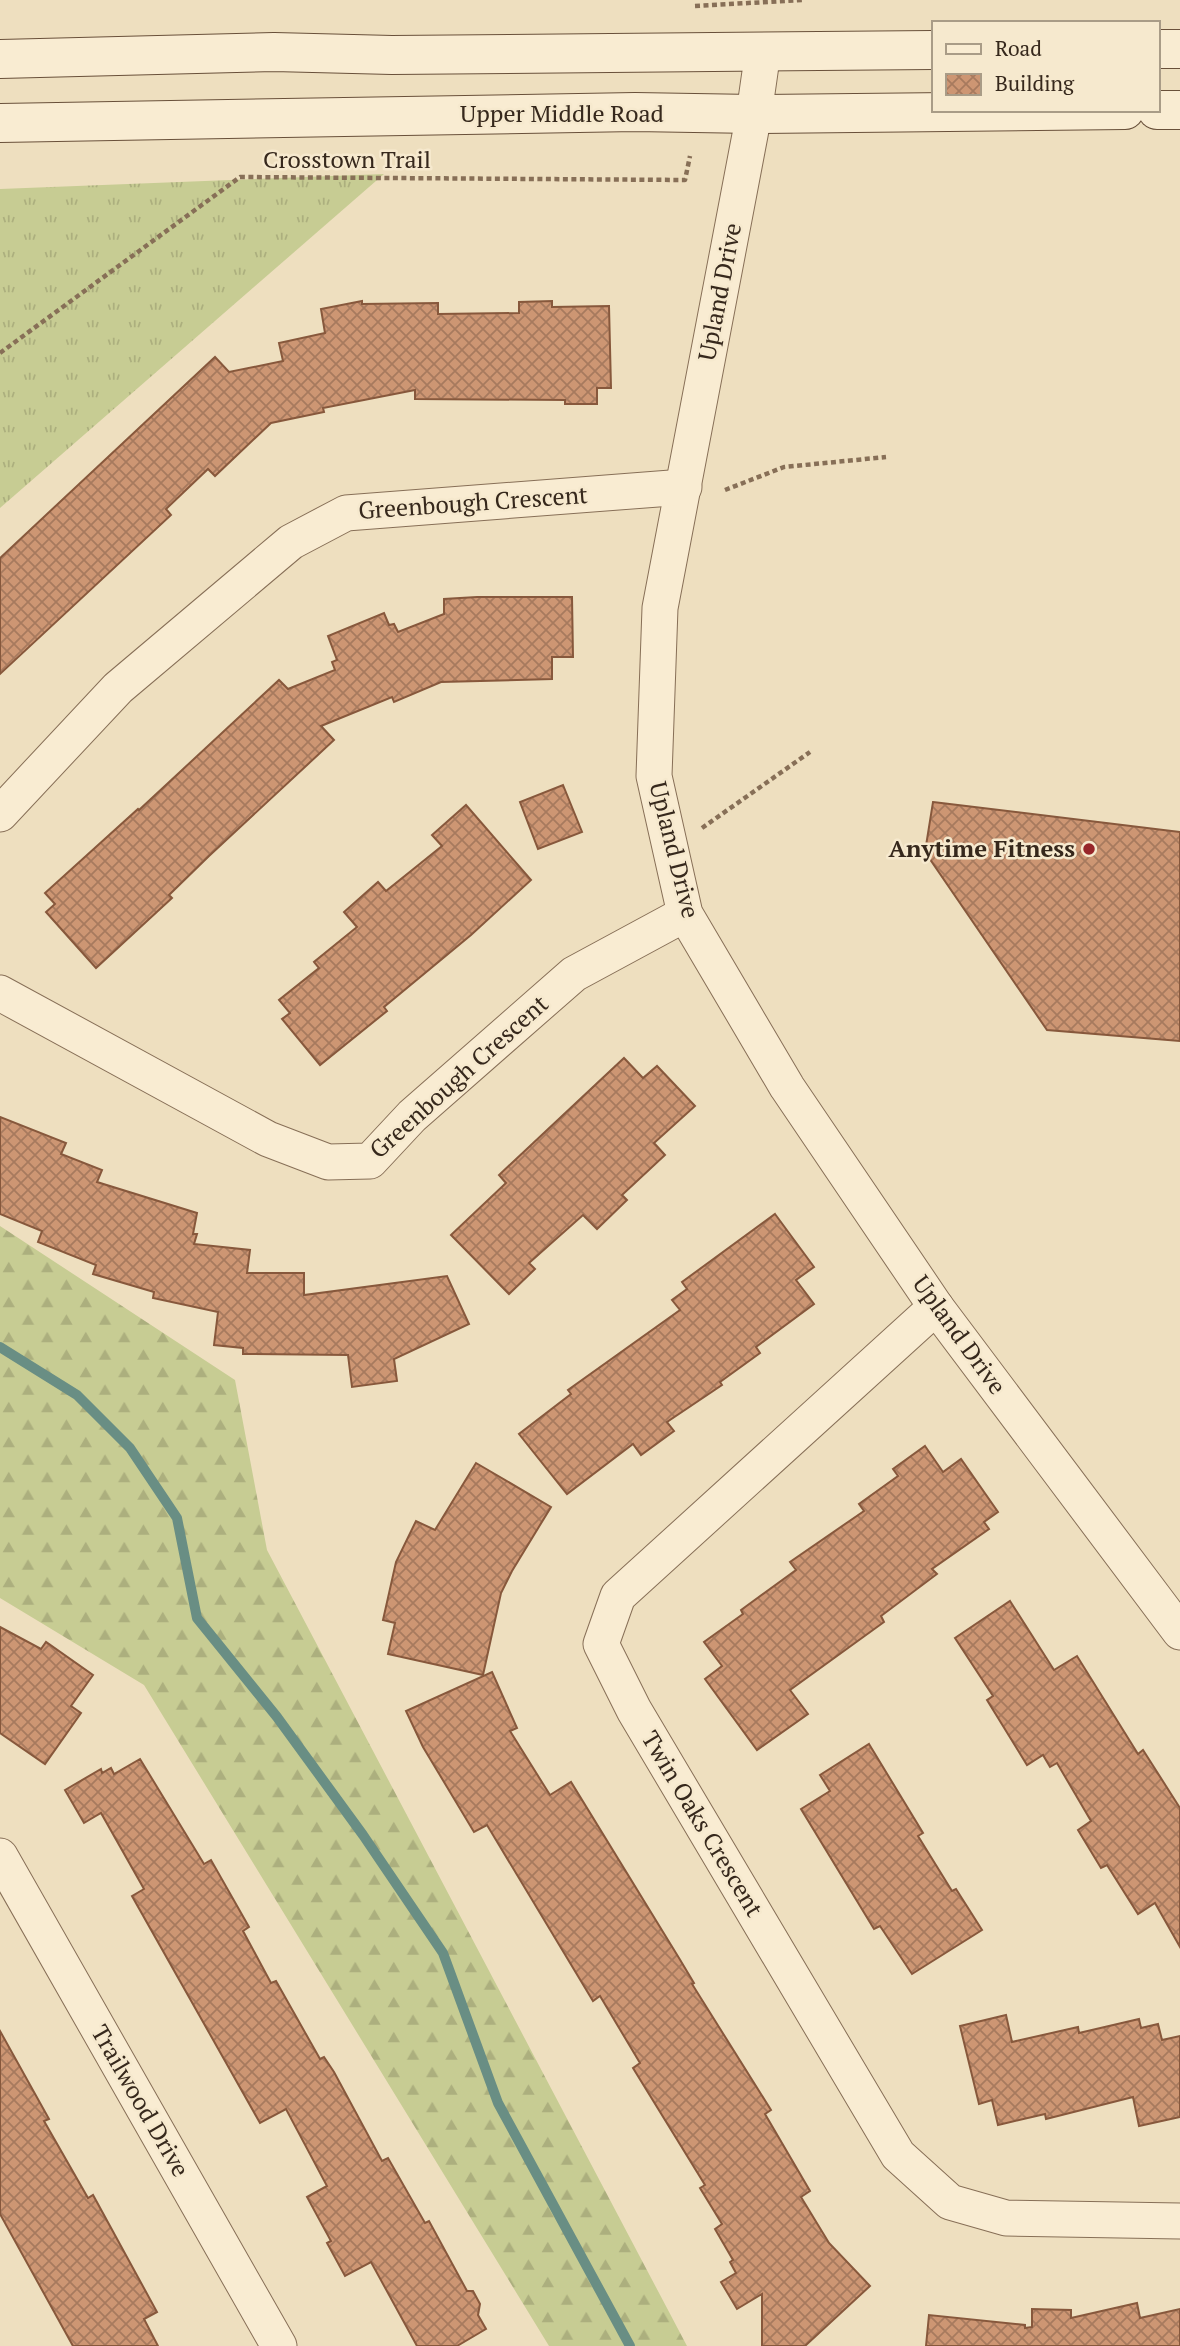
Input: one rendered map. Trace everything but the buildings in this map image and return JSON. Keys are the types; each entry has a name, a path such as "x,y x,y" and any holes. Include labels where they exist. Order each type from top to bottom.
{"main road":[{"path":"1159,49 1180,49"},
{"path":"0,58 274,52 392,55 932,50"},
{"path":"1159,110 1180,110"},
{"name":"Upper Middle Road","path":"0,123 635,112 940,112"}],"street":[{"name":"Upland Drive","path":"763,51 754,114 660,608 654,776 685,914 787,1087 936,1307 1180,1632"},
{"name":"Greenbough Crescent","path":"0,814 118,688 291,542 346,513 684,487"},
{"name":"Greenbough Crescent","path":"0,993 268,1139 328,1162 370,1161 412,1116 574,974 685,914"},
{"name":"Twin Oaks Crescent","path":"936,1307 618,1596 601,1644 634,1710 898,2155 950,2203 1006,2218 1180,2221"},
{"name":"Trailwood Drive","path":"0,1856 279,2346"}],"path":[{"path":"695,6 802,0"},
{"name":"Crosstown Trail","path":"0,353 240,177 685,180 690,156"},
{"path":"724,490 784,467 886,457"},
{"path":"671,852 735,803 810,752"}],"green space":[{"path":"384,174 0,508 0,189"},
{"path":"0,1226 235,1380 267,1550 687,2346 549,2346 144,1685 0,1598"}],"waterway":[{"path":"0,1347 77,1395 130,1448 177,1518 197,1618 277,1717 363,1835 443,1953 498,2103 630,2346"}],"place":[{"name":"Anytime Fitness","path":"1089,849"}]}
